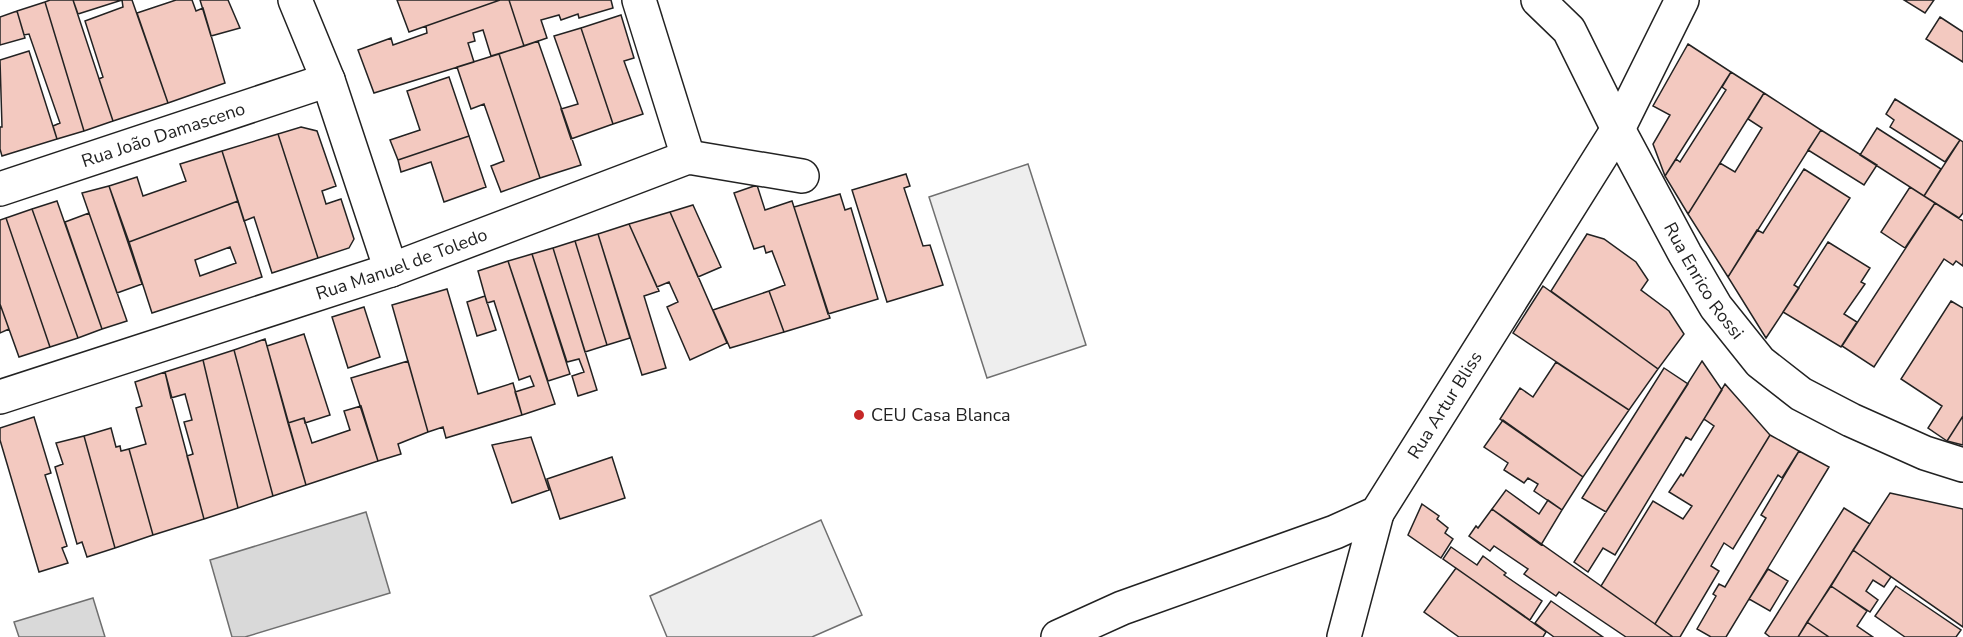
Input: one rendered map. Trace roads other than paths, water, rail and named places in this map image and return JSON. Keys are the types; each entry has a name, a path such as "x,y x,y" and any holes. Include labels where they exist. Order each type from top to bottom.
{"street":[{"path":"295,0 328,80 392,270"},
{"path":"639,0 687,157 802,176"},
{"name":"Rua Enrico Rossi","path":"1538,0 1569,30 1618,129 1716,308 1760,362 1801,394 1925,453 1963,465"},
{"name":"Rua Artur Bliss","path":"1344,637 1377,513 1618,129 1682,0"},
{"name":"Rua João Damasceno","path":"0,189 328,80"},
{"name":"Rua Manuel de Toledo","path":"0,397 392,270 687,157"},
{"path":"1058,637 1122,608 1335,532 1377,513"}],"place":[{"name":"CEU Casa Blanca","path":"859,415"}]}
